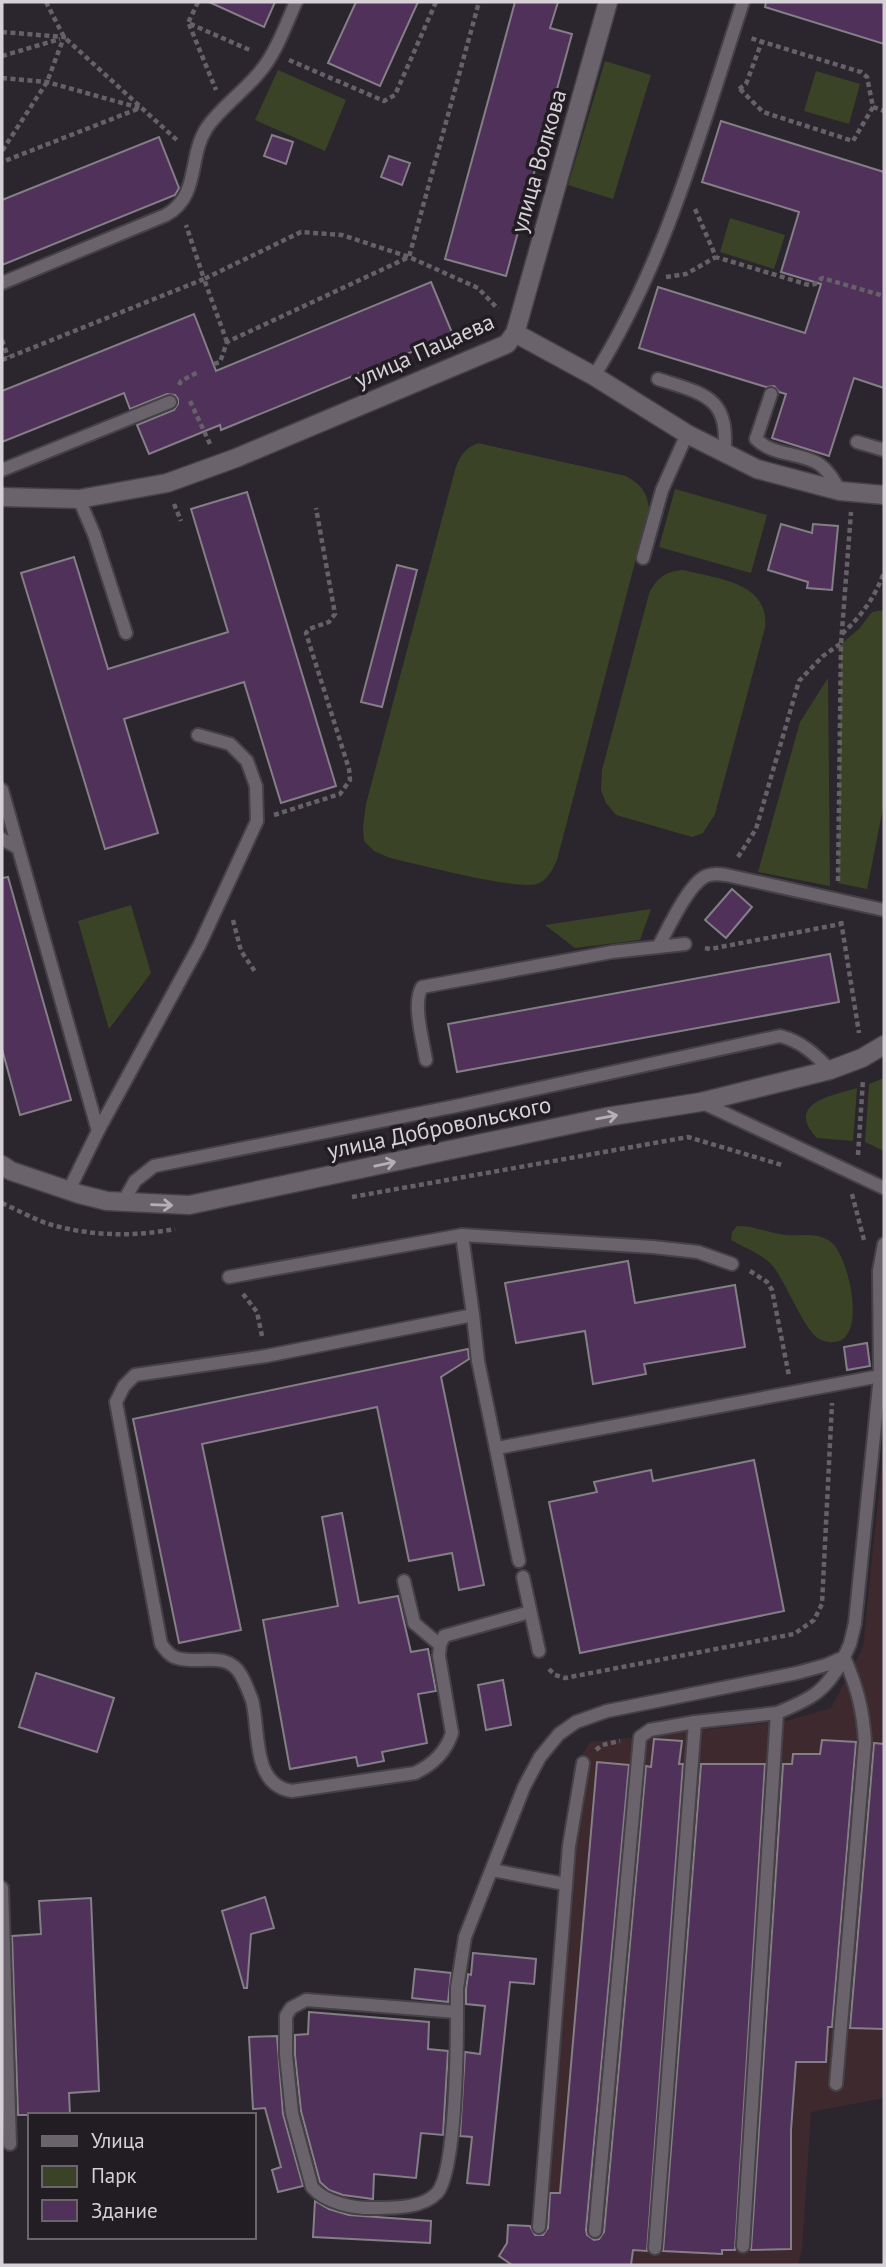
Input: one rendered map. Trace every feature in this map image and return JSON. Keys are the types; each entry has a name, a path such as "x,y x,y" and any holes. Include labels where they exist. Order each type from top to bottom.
{"street":[{"name":"улица Волкова","path":"515,333 608,2"},
{"name":"улица Пацаева","path":"2,497 79,499 167,483 236,458 507,344 515,333 594,376 687,435 757,469 846,492 884,495"},
{"name":"улица Добровольского","path":"2,1165 11,1171 107,1201 189,1205 606,1117 701,1102 830,1070 862,1058 884,1045"}],"lane":[{"path":"2,283 172,212 180,205 192,182 195,156 206,128 260,72 296,2"},
{"path":"594,376 615,342 648,275 684,182 743,2"},
{"path":"658,379 699,392 717,406 727,429 724,454"},
{"path":"771,394 757,439 764,447 817,463 846,492"},
{"path":"2,470 170,402"},
{"path":"643,558 662,490 687,435"},
{"path":"857,442 884,450"},
{"path":"79,499 94,534 126,633"},
{"path":"69,1190 98,1131 200,944 257,821 256,786 247,761 230,744 198,735"},
{"path":"2,790 98,1131"},
{"path":"2,839 18,848"},
{"path":"658,947 689,894 703,877 713,874 884,910"},
{"path":"426,1060 418,1006 418,994 422,987 612,952 685,944"},
{"path":"123,1202 135,1181 154,1166 461,1105 780,1036 792,1039 804,1047 830,1070"},
{"path":"701,1102 884,1188"},
{"path":"229,1277 463,1235 653,1247 698,1252 732,1264"},
{"path":"463,1235 478,1361 519,1561"},
{"path":"595,2231 640,1737 650,1731 695,1722 777,1713 809,1700 831,1681 844,1657 855,1623 880,1376 880,1259 884,1244"},
{"path":"473,1315 266,1356 135,1374 124,1386 116,1402 160,1644 177,1658 226,1661 234,1665 251,1700 261,1763 266,1776 283,1790 292,1791 415,1773 427,1768 448,1745 452,1732 439,1656 444,1636 530,1612"},
{"path":"497,1448 880,1376"},
{"path":"523,1577 539,1651"},
{"path":"404,1581 414,1623 440,1646"},
{"path":"457,2012 306,2000 291,2008 286,2016 286,2055 292,2113 308,2175 317,2193 324,2198 364,2208 404,2207 422,2202 436,2194 445,2175 454,2102 457,2012 457,1988 465,1937 524,1787 540,1757 559,1734 576,1722 607,1712 797,1673 844,1657"},
{"path":"836,2084 865,1742 858,1688 844,1657"},
{"path":"743,2246 777,1713"},
{"path":"655,2248 695,1722"},
{"path":"539,2227 565,1884 583,1763"},
{"path":"492,1870 565,1884"},
{"path":"2,1888 10,2144"}],"path":[{"path":"46,2 64,37 195,156"},
{"path":"198,2 188,23 225,109"},
{"path":"188,23 383,101 395,95 436,2"},
{"path":"227,342 409,257 479,2"},
{"path":"2,32 64,37"},
{"path":"733,33 861,72 867,78 873,107 853,141 763,112 740,89"},
{"path":"2,56 64,37"},
{"path":"2,151 47,82 64,37"},
{"path":"715,87 732,91 746,84 762,41"},
{"path":"2,78 47,82 140,108"},
{"path":"873,107 884,111"},
{"path":"2,162 140,108"},
{"path":"684,182 716,257"},
{"path":"2,360 204,279 301,232 342,235 409,257 478,288 498,309"},
{"path":"190,234 227,342 220,362 214,365"},
{"path":"648,275 668,277 686,274 716,257 809,285 822,278 884,296"},
{"path":"2,340 8,357"},
{"path":"838,883 846,492"},
{"path":"257,821 340,794 350,780 349,769 306,633 309,629 329,622 335,614 316,508"},
{"path":"842,634 872,601 884,572"},
{"path":"726,875 755,829 799,681 823,656 841,644"},
{"path":"685,944 710,949 841,924"},
{"path":"235,933 241,951 257,973"},
{"path":"339,1199 688,1137 791,1168"},
{"path":"851,1189 863,1238 880,1259"},
{"path":"2,1203 50,1224 115,1235 188,1227"},
{"path":"732,1264 759,1276 768,1282 772,1290 793,1394"},
{"path":"539,1651 546,1666 555,1675 565,1678 794,1634 814,1620 822,1604 833,1385"},
{"path":"583,1763 602,1745 640,1737"}],"shaded area":[{"path":"884,1442 884,2098 811,2112 802,2250 798,2265 528,2265 573,1769 590,1742 786,1721 831,1708 863,1647"}],"green space":[{"path":"605,61 651,75 613,199 568,185"},
{"path":"278,70 346,100 325,151 255,120"},
{"path":"816,71 860,84 849,124 804,111"},
{"path":"730,218 785,235 774,269 720,252"},
{"path":"478,443 626,476 642,489 649,509 557,860 547,877 537,884 488,880 390,858 374,851 364,841 366,804 455,470 463,454"},
{"path":"675,489 767,515 751,573 659,547"},
{"path":"683,570 726,580 750,592 759,601 764,613 765,628 715,814 703,833 692,837 616,815 606,803 601,790 602,770 649,594 662,576"},
{"path":"884,610 884,803 867,889 838,883 841,644 859,629 872,612"},
{"path":"828,678 830,886 758,872 800,722"},
{"path":"131,905 151,973 109,1029 78,921"},
{"path":"651,909 640,940 575,948 545,925"},
{"path":"884,1078 884,1151 865,1142 869,1084"},
{"path":"857,1088 853,1141 817,1138 808,1126 806,1117 809,1109 824,1098"},
{"path":"737,1226 786,1235 819,1236 831,1242 845,1266 850,1284 852,1321 847,1335 837,1342 821,1340 815,1336 772,1265 758,1254 731,1240 732,1232"}],"building":[{"path":"209,2 275,2 264,27"},
{"path":"356,2 418,2 380,86 328,63"},
{"path":"515,2 558,2 550,28 572,34 506,276 445,259"},
{"path":"766,2 884,2 884,44 765,7"},
{"path":"721,121 884,172 884,388 854,378 829,456 772,438 786,394 779,392 774,386 766,387 639,348 658,287 805,333 821,284 781,272 799,212 702,182"},
{"path":"272,135 293,142 286,164 264,156"},
{"path":"159,137 179,188 175,195 2,265 2,200"},
{"path":"389,156 410,163 402,185 381,177"},
{"path":"431,282 453,335 221,430 220,425 149,454 137,425 174,410 178,399 175,395 167,394 130,409 124,393 2,442 2,391 194,314 216,371"},
{"path":"247,492 336,786 281,803 244,682 124,719 158,833 105,849 21,573 74,557 108,669 228,632 191,509"},
{"path":"781,524 812,533 813,524 838,526 832,590 807,588 808,582 768,570"},
{"path":"397,565 417,570 382,707 361,702"},
{"path":"8,877 71,1100 20,1115 2,1049 2,878"},
{"path":"732,889 752,907 726,938 705,920"},
{"path":"830,954 839,1002 457,1072 448,1024"},
{"path":"628,1261 635,1303 735,1285 745,1347 644,1364 646,1374 593,1384 585,1331 516,1343 505,1283"},
{"path":"867,1343 870,1366 847,1370 844,1347"},
{"path":"468,1349 469,1359 441,1377 484,1585 459,1590 452,1553 409,1561 377,1407 202,1444 241,1630 179,1643 133,1419"},
{"path":"754,1460 784,1611 580,1653 549,1502 597,1492 594,1482 651,1470 653,1481"},
{"path":"342,1513 359,1603 398,1596 411,1652 428,1649 436,1691 418,1694 427,1743 382,1752 384,1761 358,1766 356,1757 290,1769 263,1620 338,1606 322,1517"},
{"path":"36,1673 114,1698 97,1752 19,1727"},
{"path":"503,1680 511,1725 486,1730 478,1685"},
{"path":"654,1739 682,1741 679,1764 683,1764 647,2251 633,2250 631,2265 512,2265 499,2256 507,2243 508,2225 530,2226 535,2235 543,2235 548,2228 550,2193 560,2193 597,1762 629,1765 586,2230 587,2235 594,2240 599,2239 604,2232 646,1766 651,1767"},
{"path":"822,1740 856,1742 832,2027 828,2027 826,2062 796,2062 791,2130 791,2249 751,2250 783,1764 792,1764 793,1754 820,1754"},
{"path":"874,1743 884,1744 884,2029 850,2028"},
{"path":"701,1764 765,1764 735,2250 722,2250 722,2254 663,2251"},
{"path":"265,1897 274,1928 251,1934 247,1988 244,1988 222,1911"},
{"path":"91,1898 99,2091 69,2093 70,2113 18,2115 12,1936 41,1934 39,1901"},
{"path":"473,1953 536,1959 534,1984 510,1982 489,2185 467,2183 472,2137 460,2136 465,2052 480,2054 485,2006 466,2004"},
{"path":"415,1969 451,1973 448,2002 412,1998"},
{"path":"309,2012 429,2022 428,2049 448,2051 443,2135 421,2133 416,2178 374,2174 373,2199 343,2195 329,2190 320,2182 301,2111 295,2055 295,2035 308,2034"},
{"path":"277,2036 283,2114 303,2186 278,2192 272,2170 281,2167 265,2108 253,2109 249,2037"},
{"path":"315,2201 349,2215 431,2221 430,2243 313,2237"}]}
